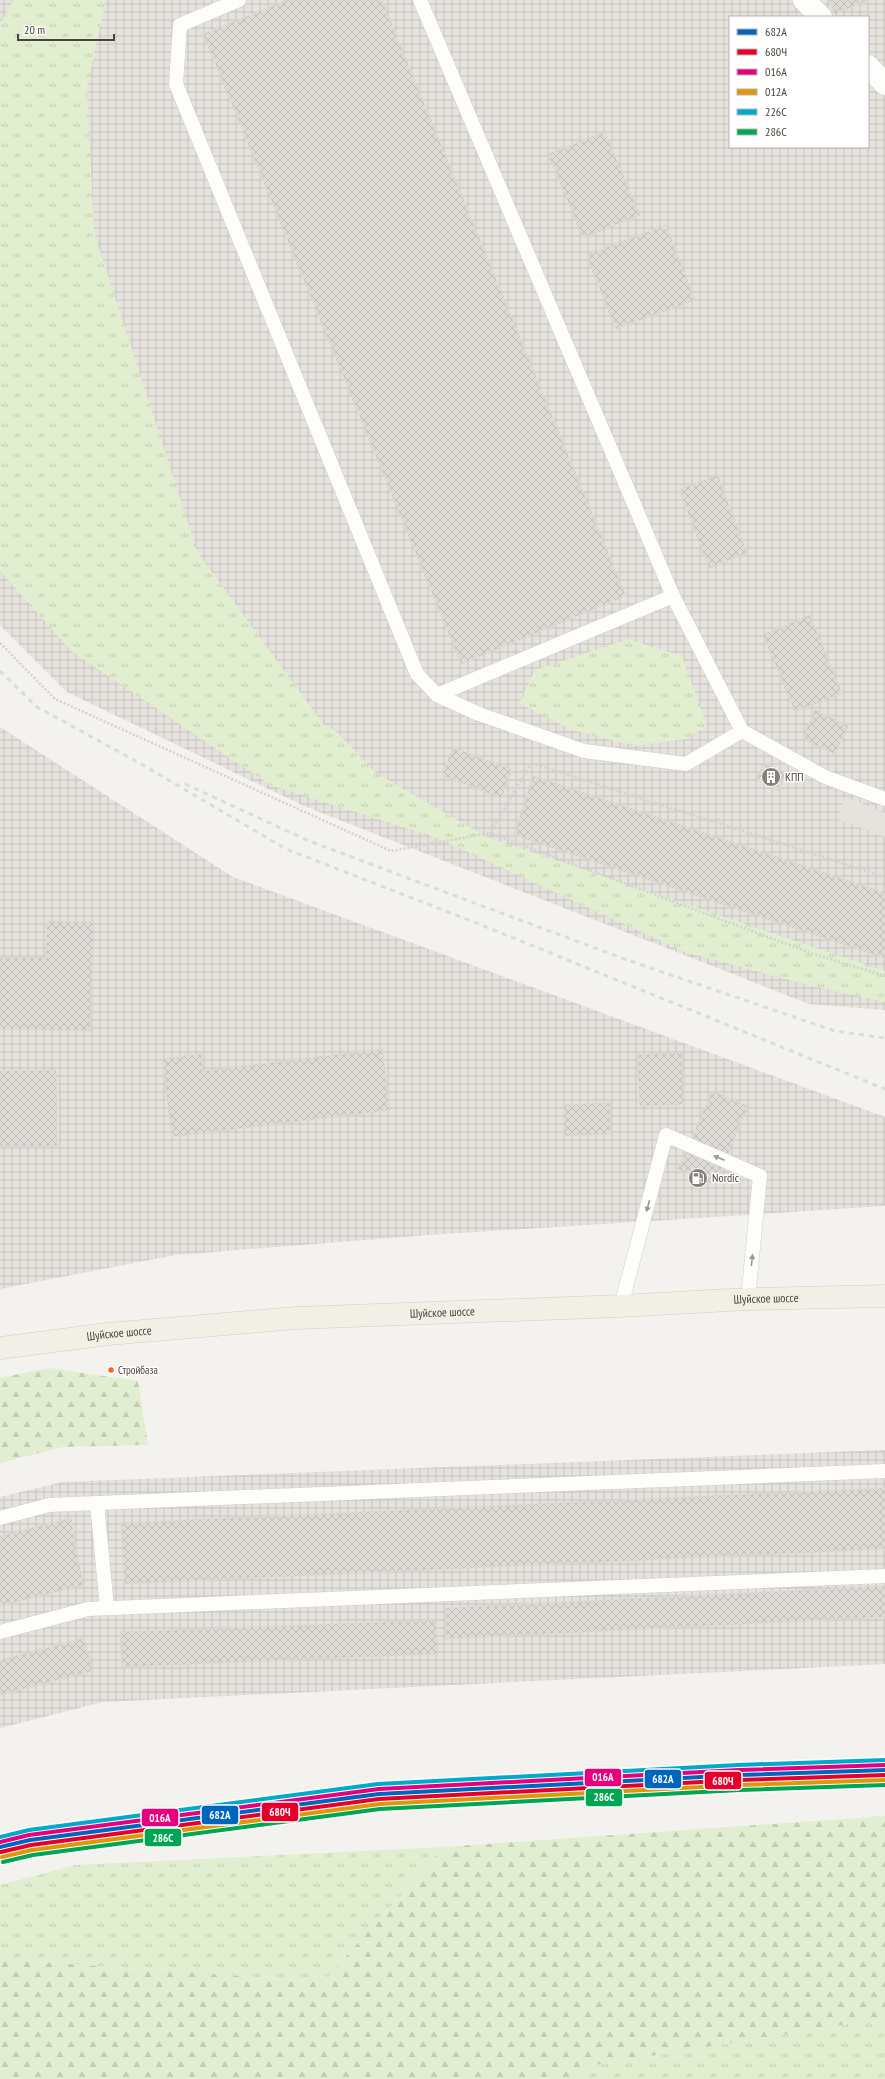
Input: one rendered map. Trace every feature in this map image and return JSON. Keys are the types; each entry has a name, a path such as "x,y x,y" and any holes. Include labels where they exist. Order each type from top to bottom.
{"main road":[{"name":"Шуйское шоссе","path":"0,1348 108,1334 296,1318 621,1306 748,1299 885,1296"}],"street":[{"path":"804,0 820,16"},
{"path":"869,67 885,84"}],"lane":[{"path":"239,0 180,25 176,84 417,674 437,695 478,714 584,751 686,764 742,731"},
{"path":"420,0 673,596 742,731 825,777 885,799"},
{"path":"437,695 673,596"},
{"path":"621,1306 666,1135 760,1176 748,1299"},
{"path":"0,1518 49,1505 885,1471"},
{"path":"97,1503 107,1608"},
{"path":"0,1632 88,1609 885,1576"}],"path":[{"path":"0,643 55,699 390,851 490,833 808,952 885,976"},
{"path":"490,833 531,763 885,877"}],"shaded area":[{"path":"0,0 885,0 885,1010 809,1004 304,806 67,692 0,625"},
{"path":"0,727 233,877 885,1117 885,1206 428,1235 175,1255 0,1289"},
{"path":"845,797 885,813 885,837 837,819"},
{"path":"885,1450 885,1664 103,1702 0,1728 0,1497 63,1482"}],"green space":[{"path":"13,0 106,0 87,87 94,232 198,553 324,725 335,730 376,773 487,837 885,971 885,1002 807,985 685,952 437,838 270,785 71,651 0,571 0,25"},
{"path":"628,639 682,656 707,726 687,739 634,746 572,730 519,703 535,670"},
{"path":"49,1368 138,1381 148,1445 63,1447 0,1463 0,1378"},
{"path":"885,1816 885,2018 589,2066 583,2079 0,2079 0,1959 323,1982 444,1847"},
{"path":"444,1847 323,1982 0,1959 0,1885 75,1865"},
{"path":"885,2018 885,2079 583,2079 589,2066"}],"building":[{"path":"287,0 382,0 626,596 461,664 203,34"},
{"path":"829,0 869,0 835,14"},
{"path":"605,132 640,215 583,238 548,154"},
{"path":"666,225 695,300 616,329 586,255"},
{"path":"718,475 747,553 709,568 679,490"},
{"path":"810,615 842,693 795,712 763,635"},
{"path":"815,710 848,726 835,754 802,739"},
{"path":"453,747 512,770 501,798 442,775"},
{"name":"КПП","path":"764,763 787,775 778,791 756,779"},
{"path":"533,776 885,893 885,958 514,835"},
{"path":"47,921 94,922 91,1031 0,1029 0,957 46,958"},
{"path":"382,1049 390,1110 172,1137 162,1059 201,1054 203,1071"},
{"path":"682,1052 685,1104 640,1106 637,1055"},
{"path":"56,1070 57,1146 0,1147 0,1071"},
{"path":"712,1091 748,1106 715,1185 678,1169"},
{"path":"611,1103 611,1134 564,1136 563,1105"},
{"path":"885,1488 885,1549 124,1584 121,1523"},
{"path":"71,1518 83,1585 0,1606 0,1536"},
{"path":"885,1586 885,1617 446,1639 445,1608"},
{"path":"436,1620 438,1654 122,1667 120,1632"},
{"path":"84,1638 93,1671 0,1695 0,1660"}],"railway":[{"path":"0,671 37,707 143,765 286,849 479,924 885,1089"},
{"path":"185,784 309,841 627,960 835,1031 885,1038"}],"transit line":[{"name":"226С","path":"0,1837 29,1830 378,1784 738,1765 885,1760"},
{"name":"016А","path":"0,1842 29,1835 379,1789 739,1770 885,1765"},
{"name":"682А","path":"0,1847 30,1840 379,1794 739,1775 885,1770"},
{"name":"680Ч","path":"1,1852 31,1845 379,1799 739,1780 885,1775"},
{"name":"012А","path":"2,1857 32,1850 380,1804 739,1785 885,1780"},
{"name":"286С","path":"3,1862 33,1855 380,1809 740,1790 885,1785"}],"place":[{"name":"КПП","path":"771,777"},
{"name":"Nordic","path":"698,1178"},
{"name":"Стройбаза","path":"111,1370"}]}
